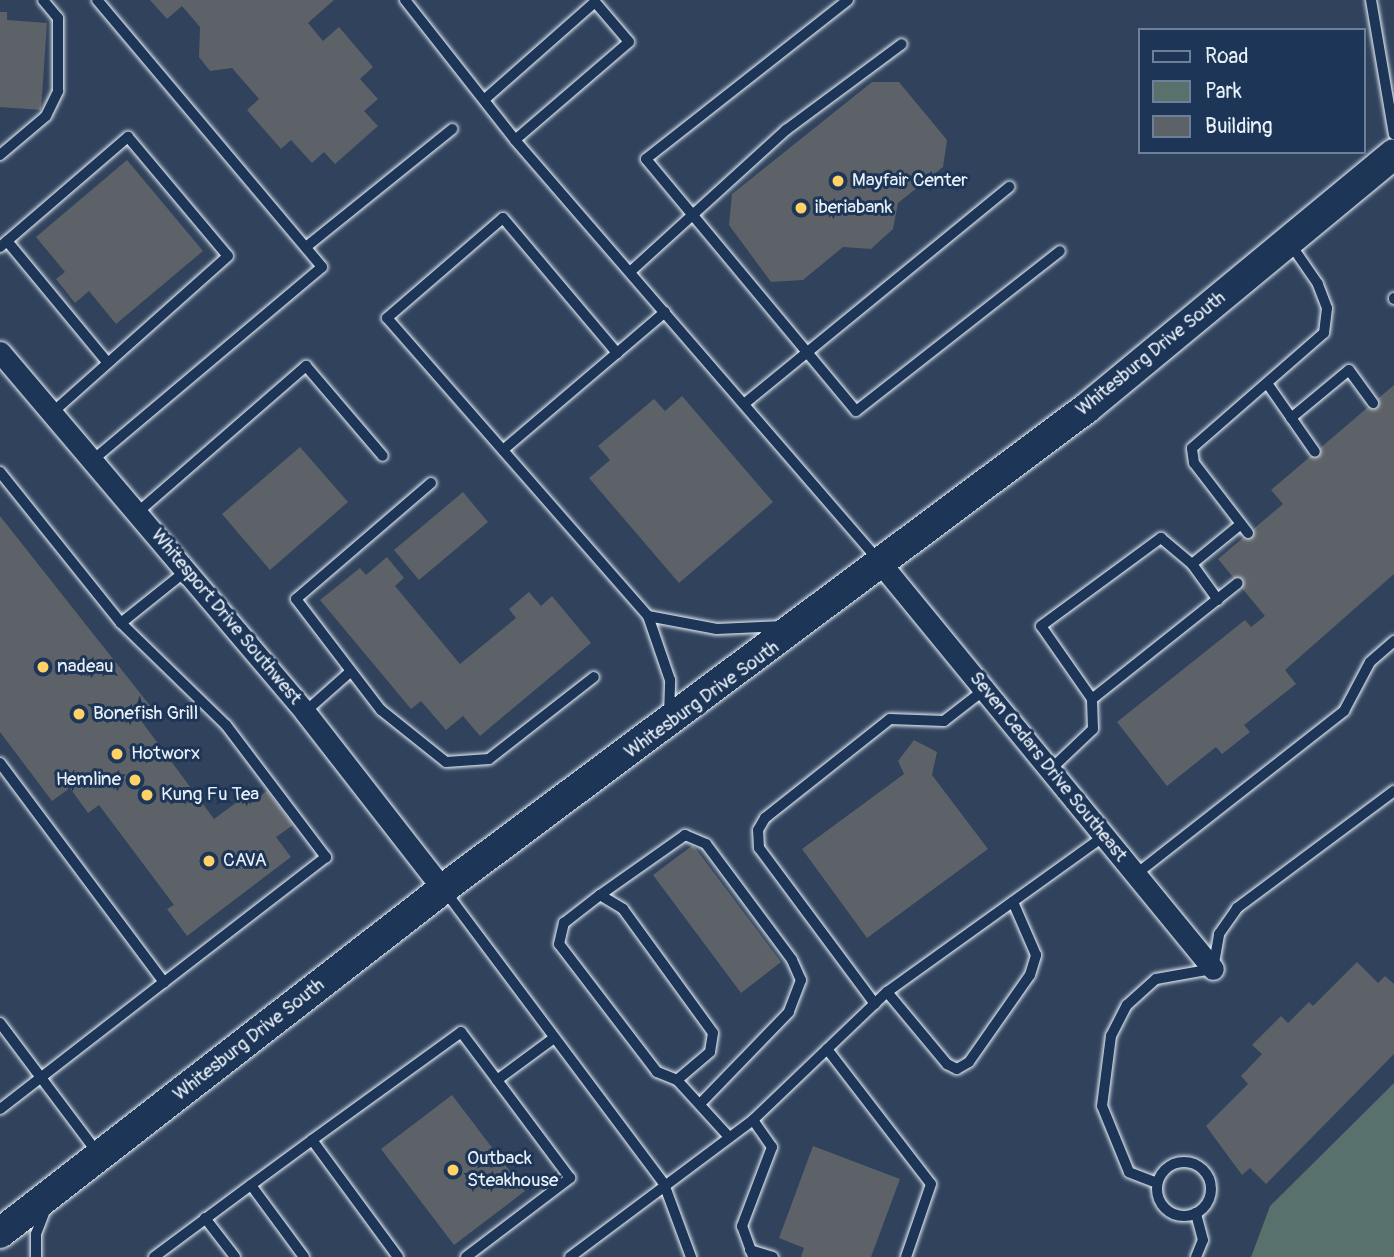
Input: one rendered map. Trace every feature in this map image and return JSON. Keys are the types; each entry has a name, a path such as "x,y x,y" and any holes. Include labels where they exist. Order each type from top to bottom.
{"main road":[{"name":"Whitesburg Drive South","path":"0,1233 443,889 668,726 883,565 1289,242 1394,155"}],"street":[{"name":"Whitesport Drive Southwest","path":"0,352 305,712 443,889"},
{"name":"Seven Cedars Drive Southeast","path":"883,565 1213,969"}],"lane":[{"path":"0,155 47,116 58,91 58,18 43,0"},
{"path":"94,460 322,267 97,0"},
{"path":"405,0 515,140 883,565"},
{"path":"848,0 646,159 807,353 856,411 1060,251"},
{"path":"1374,1 1394,134"},
{"path":"485,99 595,2 629,42 515,140"},
{"path":"1381,35 1394,46"},
{"path":"631,271 786,130 902,44"},
{"path":"306,247 452,129"},
{"path":"53,412 108,363 228,256 128,137 4,244 108,363"},
{"path":"744,404 1009,187"},
{"path":"617,353 503,218 387,318 648,616 670,680 668,726"},
{"path":"1192,564 1244,529 1194,463 1192,448 1269,386 1324,333 1327,308 1318,284 1289,242"},
{"path":"502,450 665,312"},
{"path":"138,512 306,366 383,456"},
{"path":"1291,418 1349,370 1373,403"},
{"path":"1269,386 1315,452"},
{"path":"0,472 121,623 226,725 326,857 0,1109"},
{"path":"431,484 296,599 350,672 416,743 446,762 489,759 594,677"},
{"path":"1050,770 1093,729 1093,699 1041,626 1161,538 1192,564 1218,600"},
{"path":"121,623 186,570"},
{"path":"1093,699 1238,583"},
{"path":"648,616 717,629 803,625"},
{"path":"1135,875 1344,712 1370,662 1394,641"},
{"path":"305,712 350,672"},
{"path":"875,1004 759,848 758,830 765,818 890,719 944,721 984,690"},
{"path":"0,763 164,982"},
{"path":"1157,1183 1129,1172 1112,1138 1102,1106 1111,1036 1141,989 1178,972 1213,969 1219,934 1237,908 1394,791"},
{"path":"700,1104 789,1012 801,980 793,960 706,844 685,835 564,923 559,944 657,1072 677,1080 729,1137"},
{"path":"570,1257 664,1184 753,1120 887,992 1104,836"},
{"path":"443,889 664,1184 691,1257"},
{"path":"600,895 623,909 713,1033 710,1052 677,1080"},
{"path":"887,992 947,1065 957,1069 970,1062 1030,975 1036,955 1013,902"},
{"path":"0,1023 101,1157"},
{"path":"154,1257 461,1032 570,1178 466,1257"},
{"path":"497,1080 554,1038"},
{"path":"827,1049 931,1184 906,1257"},
{"path":"753,1120 772,1147 742,1226 751,1254 773,1257"},
{"path":"312,1140 398,1257"},
{"path":"1174,1163 1200,1167 1211,1191 1196,1213 1179,1216 1164,1208 1157,1183 1174,1163"},
{"path":"251,1185 304,1257"},
{"path":"36,1257 36,1234 52,1194"},
{"path":"1196,1213 1203,1240 1196,1257"},
{"path":"205,1219 235,1257"}],"shaded area":[{"path":"0,0 1394,0 1394,1083 1270,1206 1251,1257 0,1257"}],"green space":[{"path":"1394,1083 1394,1257 1251,1257 1270,1206"}],"building":[{"path":"150,0 334,0 308,23 323,41 339,27 373,67 360,79 378,99 364,111 378,126 335,164 324,152 312,163 291,140 281,149 247,110 259,99 232,68 210,71 199,57 200,27 182,6 167,19"},
{"path":"0,12 7,12 7,20 47,23 41,110 0,107"},
{"name":"Mayfair Center","path":"872,82 899,82 947,140 943,167 898,203 893,229 871,249 843,247 803,280 771,282 729,225 732,194"},
{"path":"127,160 203,251 116,324 89,291 75,303 56,279 65,272 36,237"},
{"path":"1394,385 1394,574 1285,670 1296,684 1244,725 1250,732 1222,754 1216,747 1167,786 1117,722 1245,620 1251,627 1265,616 1218,559 1283,504 1271,490"},
{"path":"682,396 773,502 679,583 589,478 610,460 598,446 654,399 665,411"},
{"path":"300,447 348,502 270,570 222,514"},
{"path":"463,492 488,522 419,580 394,550"},
{"path":"0,516 155,712 142,722 214,819 244,797 250,804 267,791 293,825 276,837 291,857 187,936 167,909 174,905 99,805 88,813 70,788 52,801 0,732"},
{"path":"387,557 404,578 395,586 460,664 516,618 509,609 529,592 541,606 552,596 591,643 480,736 463,716 446,730 421,701 411,709 320,600 360,568 366,575"},
{"path":"914,740 937,752 932,775 988,849 867,938 802,849 904,774 898,761"},
{"path":"693,845 781,962 741,993 653,875"},
{"path":"1357,962 1378,983 1385,976 1394,984 1394,1054 1266,1184 1250,1168 1242,1175 1206,1126 1248,1084 1241,1076 1262,1054 1252,1045 1281,1016 1288,1023 1309,1002 1313,1006"},
{"name":"Outback Steakhouse","path":"452,1095 525,1191 454,1245 381,1149"},
{"path":"813,1146 900,1179 871,1257 801,1257 804,1248 779,1238"}],"place":[{"name":"Mayfair Center","path":"838,181"},
{"name":"iberiabank","path":"801,208"},
{"name":"nadeau","path":"43,667"},
{"name":"Bonefish Grill","path":"79,714"},
{"name":"Hotworx","path":"117,754"},
{"name":"Hemline","path":"135,780"},
{"name":"Kung Fu Tea","path":"147,795"},
{"name":"CAVA","path":"209,861"},
{"name":"Outback Steakhouse","path":"453,1170"}]}
